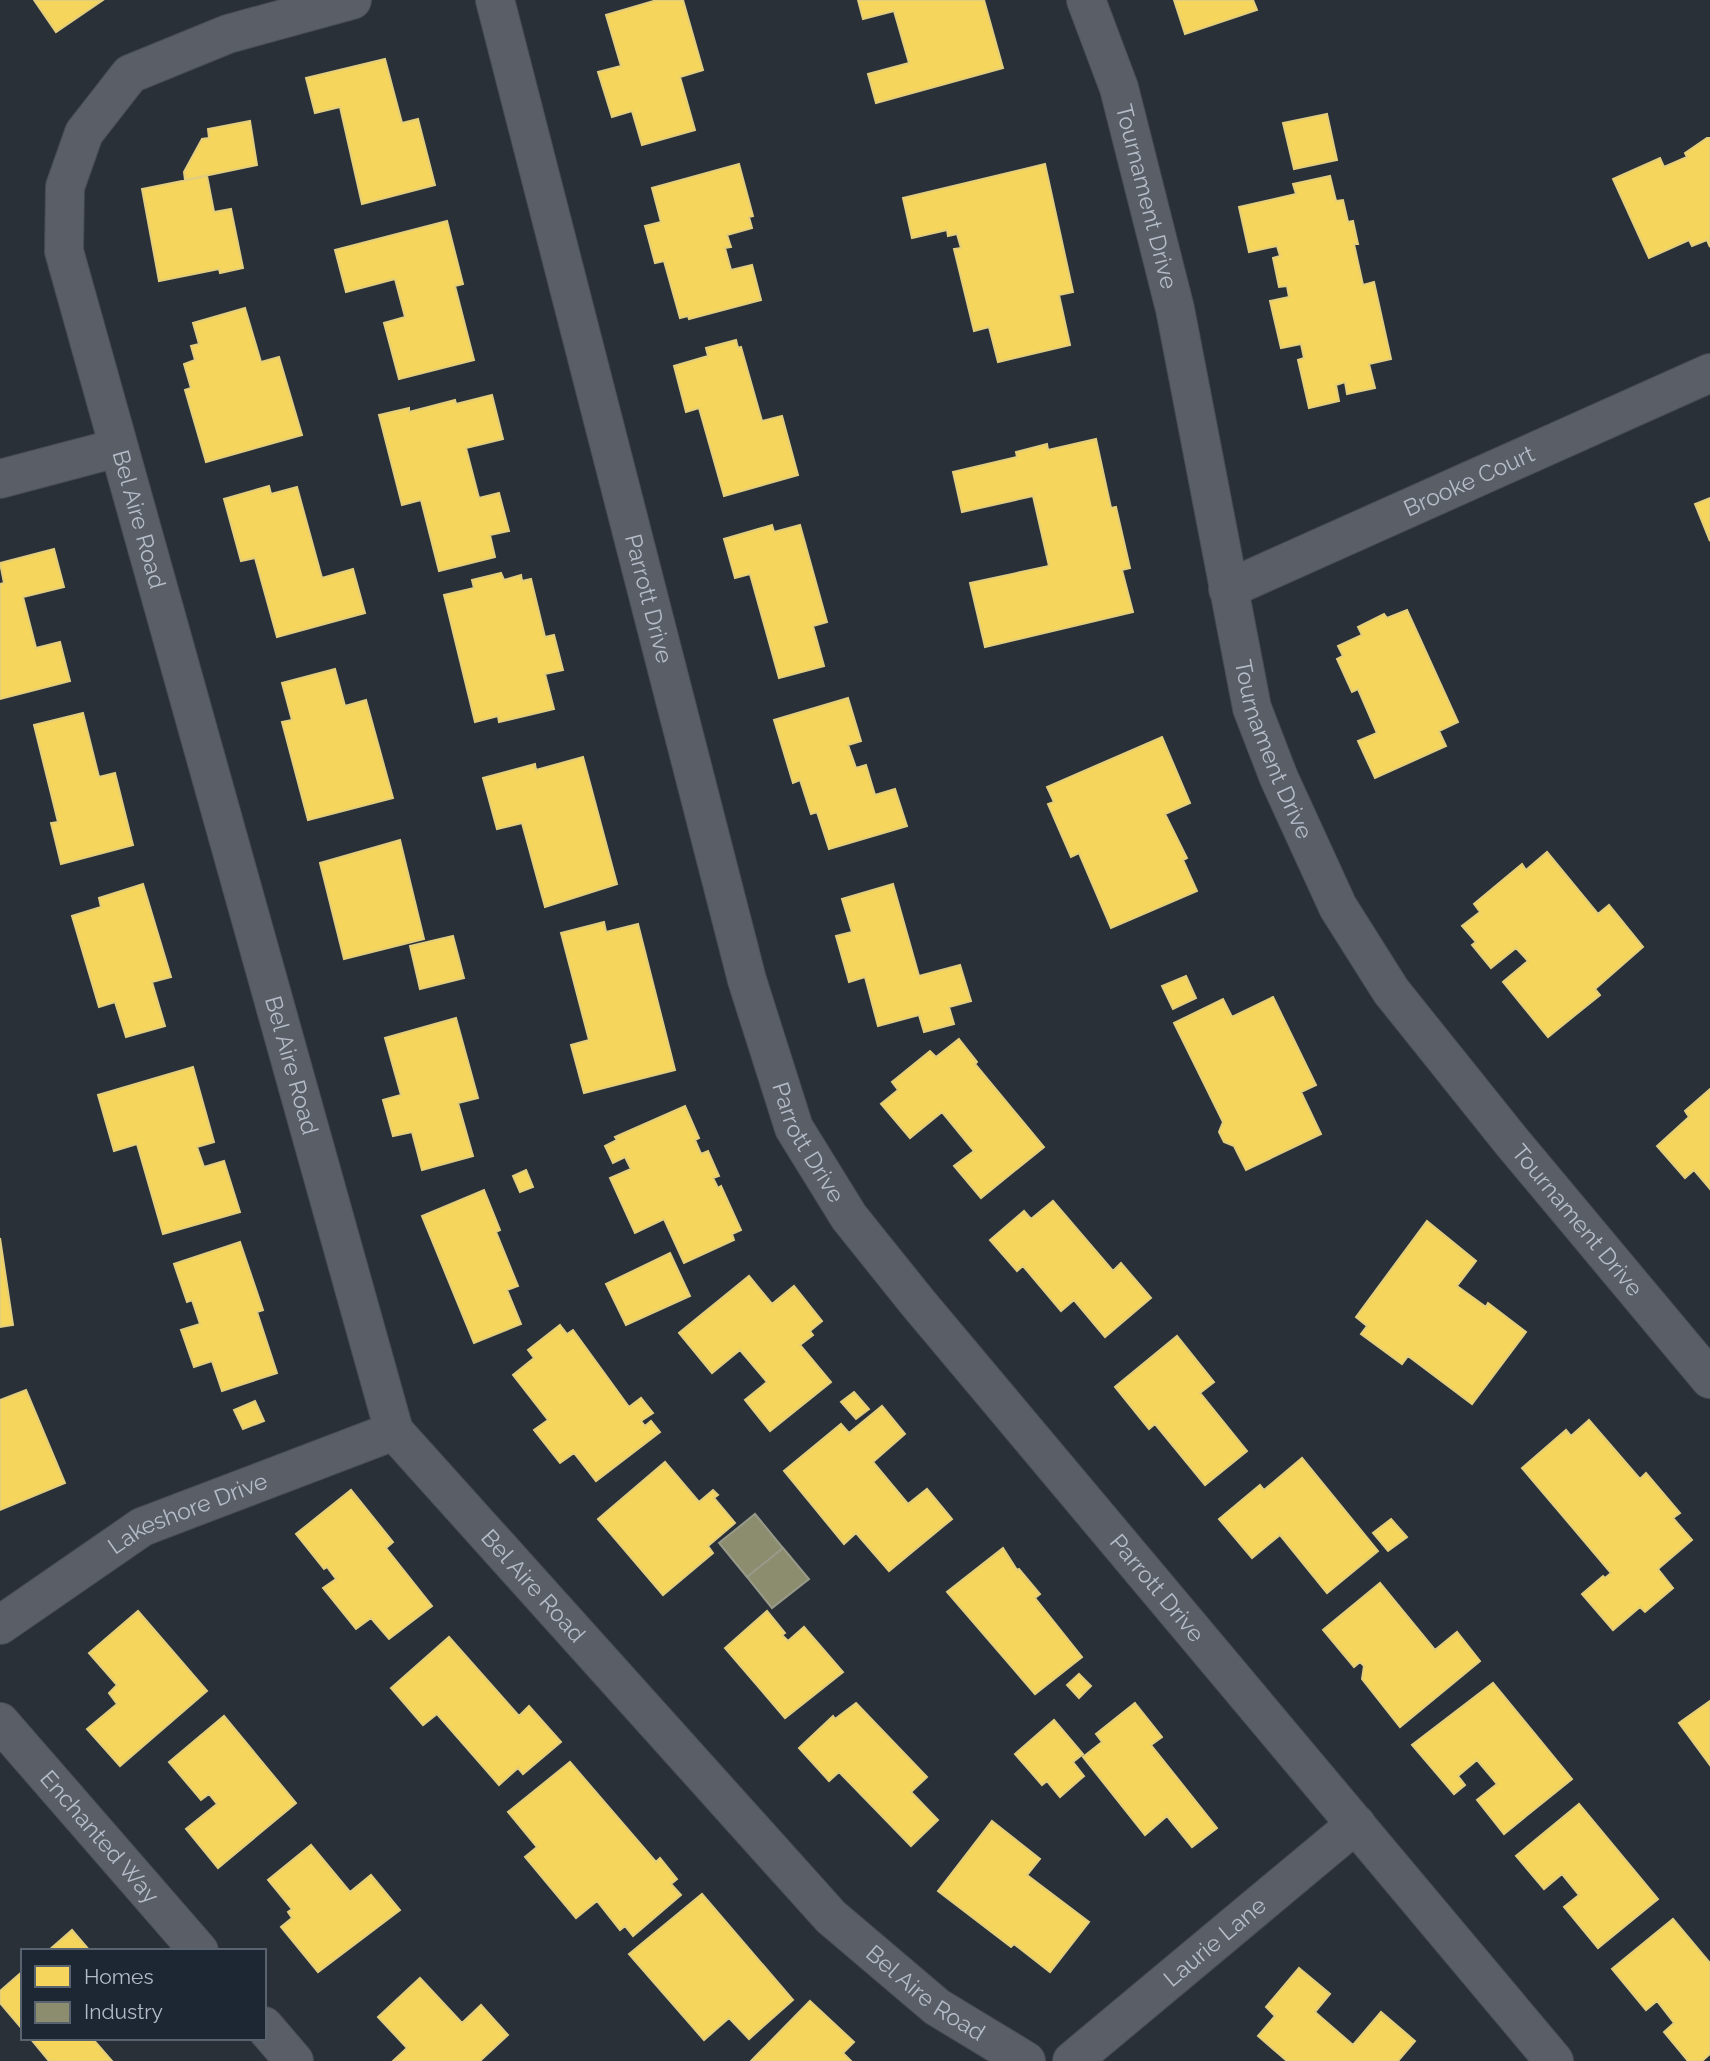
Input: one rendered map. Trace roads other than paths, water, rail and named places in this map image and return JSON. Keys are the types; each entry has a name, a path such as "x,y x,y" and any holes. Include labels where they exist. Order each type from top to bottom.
{"street":[{"name":"Bel Aire Road","path":"352,0 228,34 130,74 84,133 65,187 64,251 394,1431 831,1917 936,2007 1026,2061"},
{"name":"Parrott Drive","path":"495,0 747,980 794,1128 849,1217 918,1303 1554,2061"},
{"name":"Tournament Drive","path":"1086,0 1119,88 1175,309 1252,708 1279,778 1338,907 1391,990 1512,1142 1710,1379"},
{"name":"Brooke Court","path":"1228,589 1710,373"},
{"path":"0,479 117,448"},
{"name":"Lakeshore Drive","path":"0,1625 142,1527 394,1431"},
{"name":"Enchanted Way","path":"0,1722 197,1949"},
{"name":"Laurie Lane","path":"1072,2061 1356,1825"}]}
